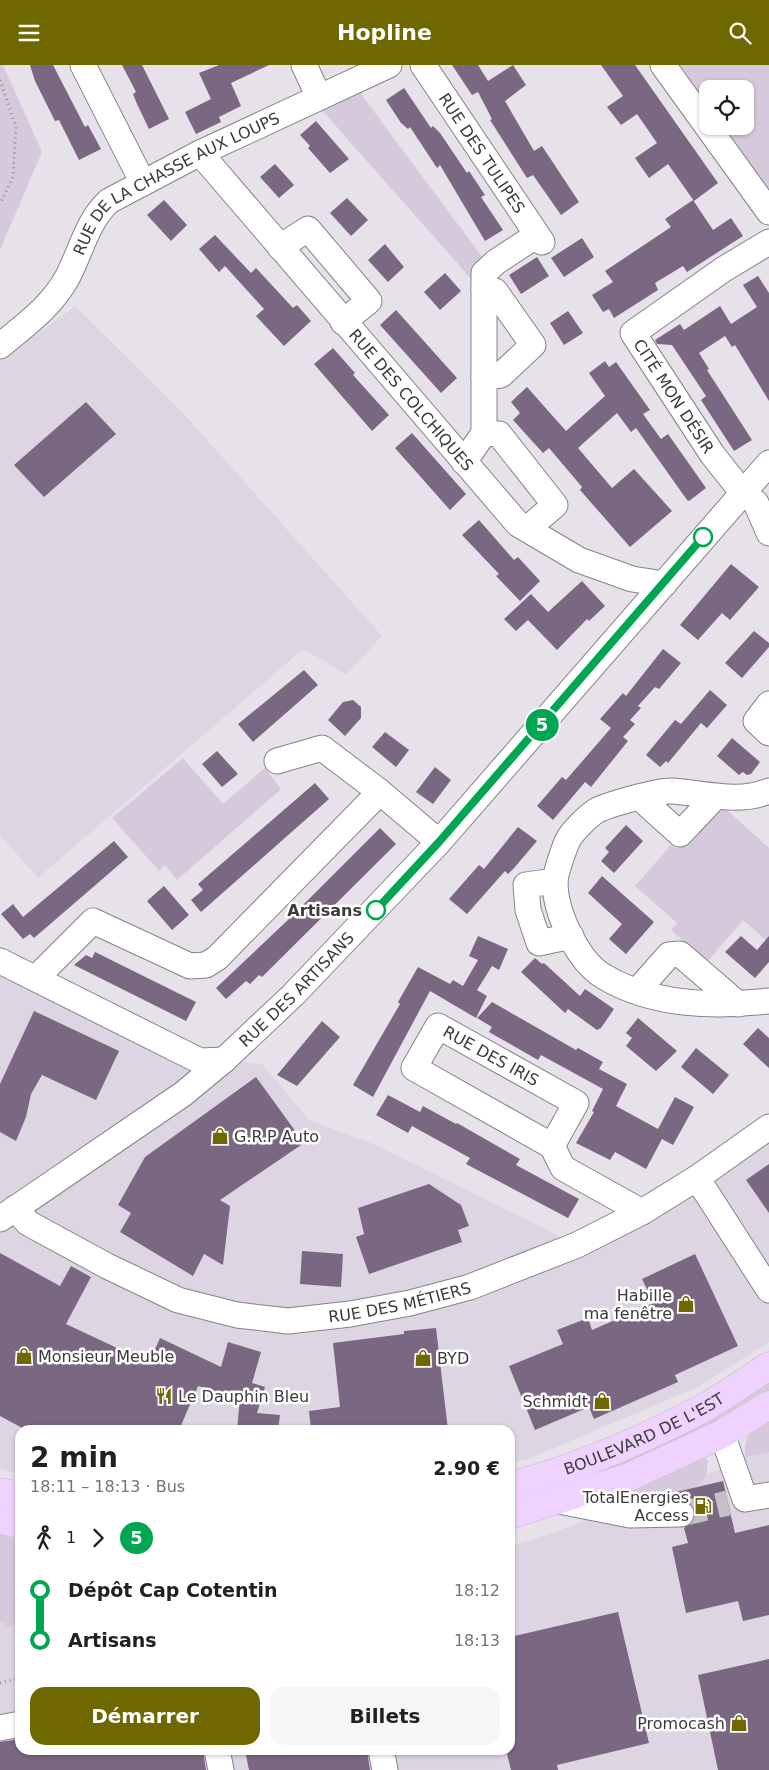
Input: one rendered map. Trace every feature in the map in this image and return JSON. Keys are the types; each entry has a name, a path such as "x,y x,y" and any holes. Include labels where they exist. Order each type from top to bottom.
{"main road":[{"name":"BOULEVARD DE L'EST","path":"515,1485 622,1447 699,1410 769,1366"},
{"name":"BOULEVARD DE L'EST","path":"515,1514 629,1477 722,1434 769,1405"},
{"path":"0,1492 15,1495"},
{"path":"0,1520 15,1523"}],"street":[{"path":"83,65 143,183"},
{"path":"304,65 319,97"},
{"name":"RUE DE LA CHASSE AUX LOUPS","path":"0,346 53,300 67,278 100,209 109,201 200,153 389,65"},
{"name":"RUE DES TULIPES","path":"423,65 539,239 496,262 484,273 484,289"},
{"path":"663,65 769,212"},
{"name":"RUE DES COLCHIQUES","path":"200,153 518,524 580,560 632,579 664,584"},
{"path":"280,247 308,229 369,301 343,322"},
{"name":"CITÉ MON DÉSIR","path":"736,499 712,454 633,333 724,269 769,242"},
{"path":"464,462 484,433 484,377 484,289 495,291 533,345 501,375 484,377"},
{"path":"484,433 499,434 555,505 527,529"},
{"name":"RUE DES ARTISANS","path":"7,1213 183,1094 224,1060 343,945 439,842 769,463"},
{"path":"736,499 756,503 766,526"},
{"path":"769,704 756,721 769,733"},
{"path":"277,761 322,748 380,792 439,842"},
{"path":"769,791 759,795 714,797 670,790 639,797 596,811 569,838 555,881 561,911 577,951 603,976 637,991 690,1004 738,1004 769,1001"},
{"path":"36,978 93,921 190,966 206,965 217,958 380,792"},
{"path":"639,797 680,834 714,797"},
{"path":"555,881 526,885 528,910 539,943 571,936"},
{"path":"637,991 669,955 680,954 738,1004"},
{"path":"0,961 200,1061 224,1060"},
{"name":"RUE DES IRIS","path":"438,1026 576,1103 552,1146 414,1068 438,1026"},
{"name":"RUE DES MÉTIERS","path":"7,1213 107,1266 178,1300 237,1315 288,1321 350,1314 410,1303 470,1287 578,1245 642,1212 696,1178 769,1127"},
{"path":"552,1146 563,1168 642,1212"},
{"path":"696,1178 769,1290"},
{"path":"722,1434 747,1499"},
{"path":"559,1501 630,1515 681,1514"},
{"path":"0,1728 15,1725"},
{"path":"218,1755 221,1770"},
{"path":"382,1755 385,1770"}],"path":[{"path":"0,80 16,127 13,177 0,204"},
{"path":"0,1683 15,1679"}],"shaded area":[{"path":"0,65 3,65 42,152 0,250"},
{"path":"680,65 769,65 769,192 729,135 754,135 754,80 699,80 699,93"},
{"path":"358,90 486,262 473,281 320,108"},
{"path":"75,306 183,413 382,636 346,675 318,657 302,650 38,878 0,835 0,362"},
{"path":"183,758 223,804 265,768 281,789 177,880 165,865 159,871 112,818"},
{"path":"714,807 728,811 769,848 769,939 767,941 743,920 707,962 671,930 677,923 635,886 671,845 677,849"},
{"path":"0,961 224,1060 262,1064 309,1120 378,1146 577,1245 769,1127 769,1342 698,1387 528,1459 515,1462 515,1425 15,1425 15,1473 0,1468"},
{"path":"769,1378 769,1392 733,1415 650,1456 515,1503 515,1496"},
{"path":"769,1416 769,1452 746,1457 745,1443 747,1438"},
{"path":"769,1439 769,1770 0,1770 0,1534 15,1538 15,1755 515,1755 515,1545 547,1535 720,1469"},
{"path":"703,1456 708,1461 706,1476 695,1487 664,1499 653,1501 633,1502 626,1499 625,1495 628,1490"},
{"path":"0,1534 15,1538 15,1625 6,1627 4,1622 0,1623"}],"building":[{"path":"30,65 53,65 85,127 88,125 101,149 79,160 59,120 55,121 35,81"},
{"path":"122,65 142,65 169,119 149,129 133,94 136,92"},
{"path":"219,65 269,65 231,83 241,106 219,117 221,122 196,134 185,112 211,99 199,73"},
{"path":"452,65 478,65 488,81 513,65 526,85 505,101 534,151 542,146 579,202 561,215 533,175 527,178 490,120 492,119 478,92 472,95"},
{"path":"601,65 635,65 718,183 694,201 668,164 649,178 635,158 657,143 637,114 621,125 607,107 623,96"},
{"path":"404,88 431,128 433,126 440,133 467,173 469,171 485,195 481,197 503,230 485,241 440,165 437,168 410,127 408,129 401,123 386,100"},
{"path":"316,121 349,159 330,173 308,148 310,146 300,135"},
{"path":"275,164 294,185 279,198 260,177"},
{"path":"347,198 368,220 351,236 330,213"},
{"path":"164,200 187,225 171,241 147,215"},
{"path":"693,200 713,230 731,218 743,236 687,272 683,266 655,283 658,290 614,318 609,309 603,312 592,295 613,282 605,271 671,227 665,219"},
{"path":"215,235 251,273 256,268 293,308 297,305 311,321 284,346 256,316 264,309 225,266 219,272 199,249"},
{"path":"582,238 594,257 564,277 551,258"},
{"path":"385,244 404,267 388,282 368,260"},
{"path":"537,257 549,276 521,294 509,275"},
{"path":"445,273 461,291 440,310 424,292"},
{"path":"758,276 769,293 769,401 735,345 732,347 725,336 699,353 709,369 707,370 752,440 734,451 701,400 706,396 672,345 657,344 655,340 680,324 684,330 720,306 731,324 757,307 743,285"},
{"path":"396,310 457,378 441,393 380,325"},
{"path":"568,311 583,333 564,345 550,323"},
{"path":"333,348 355,373 353,375 389,415 372,431 314,364"},
{"path":"605,361 609,367 616,362 650,410 643,414 661,439 668,434 706,488 689,501 687,500 636,428 631,432 617,413 578,448 612,488 634,469 672,511 630,547 580,490 582,487 549,448 543,453 513,420 520,413 511,402 527,387 566,431 605,396 589,373"},
{"path":"86,402 116,434 44,497 14,465"},
{"path":"412,433 466,494 450,510 395,448"},
{"path":"479,520 514,560 518,557 540,581 520,601 496,576 499,574 462,535"},
{"path":"731,564 759,587 730,620 722,613 698,640 680,625"},
{"path":"582,581 605,606 589,621 587,619 557,650 528,620 516,631 504,619 531,594 548,612"},
{"path":"754,631 769,643 769,647 742,678 725,663"},
{"path":"663,649 681,663 659,689 655,687 638,706 641,708 630,720 635,724 623,737 628,741 591,787 585,782 553,820 537,806 562,777 566,780 611,728 600,719 623,693 626,696"},
{"path":"304,670 318,685 253,742 238,724"},
{"path":"710,690 727,705 707,728 701,723 668,763 666,761 660,767 646,755 675,720 681,724"},
{"path":"353,700 361,707 361,718 345,736 328,720 343,702"},
{"path":"385,732 409,750 396,767 372,747"},
{"path":"732,738 760,762 751,774 747,775 743,772 739,775 717,756"},
{"path":"217,751 238,774 222,787 202,764"},
{"path":"435,767 451,780 433,804 416,792"},
{"path":"315,783 329,799 201,912 191,900 203,890 198,884"},
{"path":"626,825 643,841 614,873 601,861 609,852 605,848"},
{"path":"518,827 537,841 508,874 505,871 467,914 449,899 479,865 484,869"},
{"path":"380,828 396,844 262,977 259,975 250,984 246,981 226,999 216,988 290,918"},
{"path":"114,841 128,857 34,938 30,934 23,939 1,914 13,904 23,917"},
{"path":"602,876 654,922 626,954 609,939 622,924 588,893"},
{"path":"164,886 189,915 172,930 147,901"},
{"path":"478,936 508,949 499,970 492,966 477,990 487,996 476,1018 430,991 373,1097 353,1085 400,1004 398,1002 418,967 450,984 453,980 463,986 478,960 469,956"},
{"path":"741,936 757,950 769,936 769,962 755,978 725,952"},
{"path":"95,952 196,1002 186,1021 74,965 86,955 92,958"},
{"path":"535,958 542,964 544,963 580,996 585,989 614,1009 601,1028 597,1030 568,1009 565,1013 521,972"},
{"path":"492,1002 576,1050 578,1048 603,1062 599,1069 627,1084 616,1106 658,1129 675,1097 694,1107 673,1145 662,1139 646,1169 615,1152 610,1160 576,1143 594,1112 592,1111 603,1089 541,1055 538,1060 489,1032 492,1027 477,1018"},
{"path":"34,1011 119,1051 96,1100 42,1075 31,1094 26,1117 16,1141 0,1132 0,1084"},
{"path":"638,1018 677,1051 656,1071 626,1046 632,1038 626,1033"},
{"path":"322,1021 340,1037 297,1086 277,1075"},
{"path":"758,1028 769,1038 769,1068 743,1044"},
{"path":"696,1048 729,1075 713,1094 681,1067"},
{"path":"256,1077 304,1143 220,1200 230,1206 223,1265 204,1254 193,1276 120,1232 131,1213 118,1205 145,1157"},
{"path":"388,1095 420,1112 423,1106 457,1123 520,1159 516,1165 579,1199 568,1218 466,1164 470,1158 412,1126 408,1133 376,1115"},
{"path":"769,1164 769,1213 746,1180"},
{"path":"429,1184 461,1205 469,1226 458,1230 462,1242 369,1274 356,1237 364,1234 358,1208"},
{"path":"302,1251 343,1254 341,1287 300,1284"},
{"path":"0,1253 60,1286 71,1266 91,1277 66,1324 149,1363 160,1338 221,1367 228,1342 261,1352 252,1383 265,1387 257,1413 280,1415 279,1425 237,1425 240,1398 198,1386 181,1425 17,1425 0,1416"},
{"path":"695,1254 738,1346 675,1375 678,1382 594,1419 589,1407 535,1430 509,1366 563,1344 557,1330 588,1318 592,1330 654,1303 642,1279"},
{"path":"436,1328 447,1425 310,1425 309,1411 340,1407 333,1343 404,1334 404,1331"},
{"path":"723,1481 735,1533 769,1525 769,1615 743,1621 738,1601 686,1613 672,1547 688,1543 684,1528 693,1521 695,1513 688,1502 678,1500 676,1492"},
{"path":"618,1612 649,1743 557,1765 558,1770 511,1770 507,1755 515,1755 515,1636"},
{"name":"Promocash","path":"769,1659 769,1770 718,1770 698,1675"},
{"path":"15,1740 15,1755 204,1755 206,1770 0,1770 0,1742"},
{"path":"246,1755 368,1755 370,1770 249,1770"}],"tunnel":[{"path":"681,1514 728,1503"}],"bus line":[{"name":"5","path":"376,910 439,842 703,537"}],"place":[{"name":"Artisans","path":"376,910"},
{"name":"G.R.P Auto","path":"220,1136"},
{"name":"Habille ma fenêtre","path":"686,1304"},
{"name":"Monsieur Meuble","path":"24,1356"},
{"name":"BYD","path":"423,1358"},
{"name":"Le Dauphin Bleu","path":"164,1396"},
{"name":"Schmidt","path":"602,1401"},
{"name":"TotalEnergies Access","path":"703,1506"},
{"name":"Promocash","path":"739,1723"}]}
